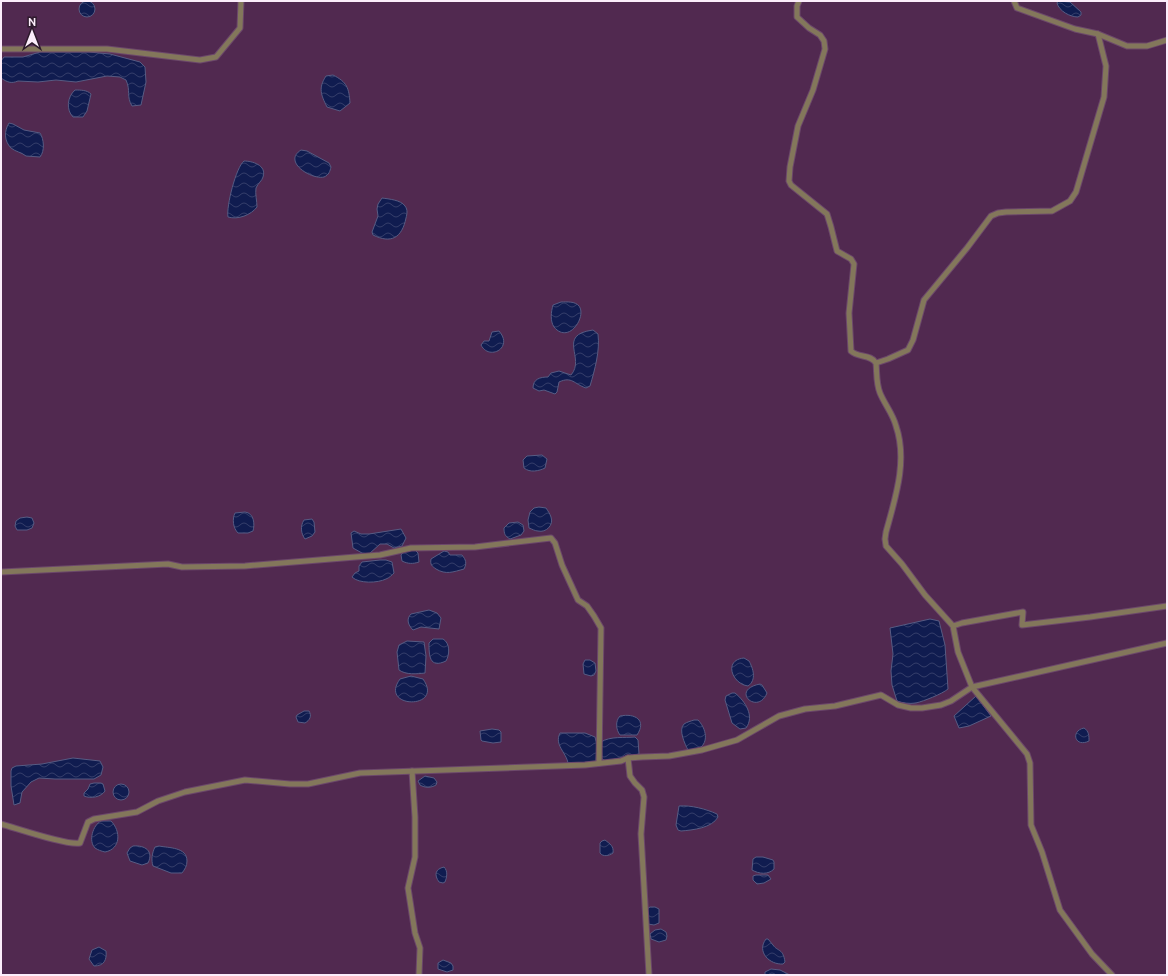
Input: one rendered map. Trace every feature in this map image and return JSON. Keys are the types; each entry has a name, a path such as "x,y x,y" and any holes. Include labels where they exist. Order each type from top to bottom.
{"street":[{"path":"1,49 107,49 200,60 216,57 240,28 241,1"},
{"path":"799,1 796,12 797,17 809,28 820,35 824,41 825,48 814,90 798,126 790,167 789,182 827,214 837,251 851,259 854,264 849,313 850,351 854,354 872,358 876,362 877,381 880,392 897,428 900,448 899,483 886,532 886,546 902,564 925,595 953,626 958,652 972,687 1027,754 1030,763 1031,825 1042,852 1060,910 1092,954 1112,975"},
{"path":"1014,1 1017,8 1075,29 1098,34 1127,46 1147,46 1167,40"},
{"path":"876,362 888,359 908,350 913,340 924,300 991,216 1006,212 1052,211 1070,201 1076,192 1104,97 1106,66 1098,34"},
{"path":"1,572 168,564 182,567 245,566 380,555 411,548 475,547 551,538 555,543 562,565 578,600 586,606 601,628 599,763"},
{"path":"953,626 1023,612 1022,624 1097,616 1167,606"},
{"path":"1,824 76,844 80,843 88,822 94,819 137,812 158,801 194,789 245,780 308,784 360,773 599,763 621,761 628,758 669,756 709,748 737,740 769,720 804,709 835,706 881,695 898,705 911,708 941,705 951,701 972,687 1167,643"},
{"path":"628,758 630,776 642,790 644,797 641,834 648,975"},
{"path":"412,771 415,818 415,857 408,888 415,933 420,948 419,975"}],"water":[{"path":"87,1 93,3 95,9 93,15 87,17 81,15 79,9 81,3"},
{"path":"1058,1 1070,2 1081,12 1081,15 1075,17 1068,15 1060,9 1057,3"},
{"path":"40,52 89,52 110,54 140,62 145,67 146,82 141,105 132,106 129,99 126,80 120,77 107,76 76,82 56,80 11,82 1,78 1,61 4,57 23,57"},
{"path":"333,75 344,83 349,93 350,103 340,111 327,107 321,92 322,84 326,76"},
{"path":"75,90 86,91 91,94 87,111 83,117 73,117 69,111 68,104 70,96"},
{"path":"9,123 24,130 40,133 43,152 40,157 26,156 11,148 7,142 6,136 6,129"},
{"path":"301,150 307,151 329,163 331,167 328,174 324,177 313,176 301,169 295,160 296,155"},
{"path":"244,161 258,164 263,169 264,173 256,188 257,207 244,216 232,218 228,217 228,212 232,188 238,171"},
{"path":"382,198 401,202 407,210 402,230 399,235 390,239 379,238 373,235 372,232 378,216 378,204"},
{"path":"561,302 575,303 579,306 581,311 579,322 571,331 565,333 560,332 554,327 551,319 553,305"},
{"path":"593,330 598,334 598,353 590,386 586,388 573,381 563,380 559,382 557,392 555,394 544,390 539,391 533,388 534,382 542,377 548,377 551,373 559,371 571,375 575,368 576,362 574,342 576,337 582,333"},
{"path":"499,331 503,337 504,343 502,347 494,352 485,350 481,345 484,341 489,341 492,332"},
{"path":"542,455 547,459 545,468 529,471 524,468 523,460 527,456"},
{"path":"534,508 546,508 552,520 549,528 544,531 536,531 529,528 528,520 530,512"},
{"path":"245,512 250,514 252,517 254,522 253,531 248,533 238,533 234,526 234,515 235,513"},
{"path":"20,518 32,518 34,523 32,528 27,530 17,530 15,526 16,521"},
{"path":"312,519 314,522 315,532 312,536 305,539 302,530 303,522 304,520"},
{"path":"518,522 523,525 524,531 521,535 510,539 505,535 504,528 509,523"},
{"path":"401,529 406,538 402,546 394,548 387,544 380,544 369,554 362,553 353,548 351,533 354,531 361,534 369,534"},
{"path":"415,550 418,553 419,562 406,563 402,561 401,555 404,551"},
{"path":"444,551 448,552 450,555 462,555 466,562 464,569 446,572 440,571 433,567 431,564 431,559"},
{"path":"380,560 392,562 394,573 388,578 378,581 364,582 352,577 359,571 359,566 362,562"},
{"path":"429,610 437,613 441,618 439,629 421,627 413,630 408,622 409,616 411,614"},
{"path":"930,619 939,621 945,645 948,689 933,697 916,703 897,701 892,685 891,671 893,654 890,628"},
{"path":"433,639 443,639 447,643 449,652 446,661 436,663 431,660 429,643"},
{"path":"407,641 424,642 426,656 425,673 415,674 402,672 399,670 397,652 399,645"},
{"path":"744,658 749,661 753,674 753,681 748,686 738,681 732,672 734,663 737,660"},
{"path":"585,660 590,660 595,663 596,671 594,675 591,676 584,674 583,664"},
{"path":"411,676 423,679 427,689 426,696 420,701 412,702 403,700 397,696 396,689 400,679"},
{"path":"760,684 767,693 763,699 758,702 753,702 746,696 747,691 751,687"},
{"path":"732,693 739,696 748,709 749,723 746,728 740,729 732,723 725,700 726,696"},
{"path":"976,696 991,716 969,726 959,728 954,716"},
{"path":"304,711 309,711 309,719 305,723 298,722 296,717 297,715"},
{"path":"625,715 638,719 641,725 637,735 620,735 617,720 620,716"},
{"path":"698,720 703,726 705,741 700,748 688,750 683,737 682,727 684,724"},
{"path":"1084,728 1088,732 1089,741 1084,743 1078,741 1076,735 1077,732"},
{"path":"492,729 499,730 501,732 501,742 493,743 481,740 480,731"},
{"path":"560,733 585,733 595,737 597,745 596,762 568,763 559,745 558,741"},
{"path":"635,737 638,740 639,754 606,761 602,759 601,742 613,738"},
{"path":"73,758 100,761 103,767 101,775 94,779 39,778 31,782 22,792 20,803 14,805 11,786 12,768 16,766 42,764"},
{"path":"425,776 434,778 437,782 436,785 432,787 424,787 420,785 418,781"},
{"path":"90,784 103,784 105,791 96,797 84,796 84,793"},
{"path":"121,784 128,789 129,792 124,799 121,800 114,795 113,792 118,785"},
{"path":"679,806 703,809 717,814 718,817 707,826 681,831 678,830 676,825"},
{"path":"101,821 111,821 118,834 117,844 105,852 95,848 92,841 92,833"},
{"path":"605,840 613,849 613,853 606,856 600,853 600,843"},
{"path":"133,846 145,848 149,852 150,859 148,863 142,865 130,861 127,853"},
{"path":"159,846 177,849 184,853 187,863 182,873 171,873 153,866 153,852 155,847"},
{"path":"756,857 763,857 773,860 774,869 763,873 752,870 753,859"},
{"path":"444,867 447,874 445,882 443,883 439,882 436,877 436,873 439,869"},
{"path":"768,875 771,879 764,883 757,884 753,880 753,876"},
{"path":"650,907 659,909 659,923 654,925 648,924 647,909"},
{"path":"661,929 666,932 666,940 659,942 651,939 650,934 655,930"},
{"path":"766,939 768,939 782,952 785,962 783,964 773,962 766,957 763,944"},
{"path":"99,947 106,951 106,957 102,964 94,966 89,959 92,950"},
{"path":"443,960 451,963 453,970 447,972 438,969 438,963"},
{"path":"771,969 780,970 790,975 765,975 765,972"}]}
